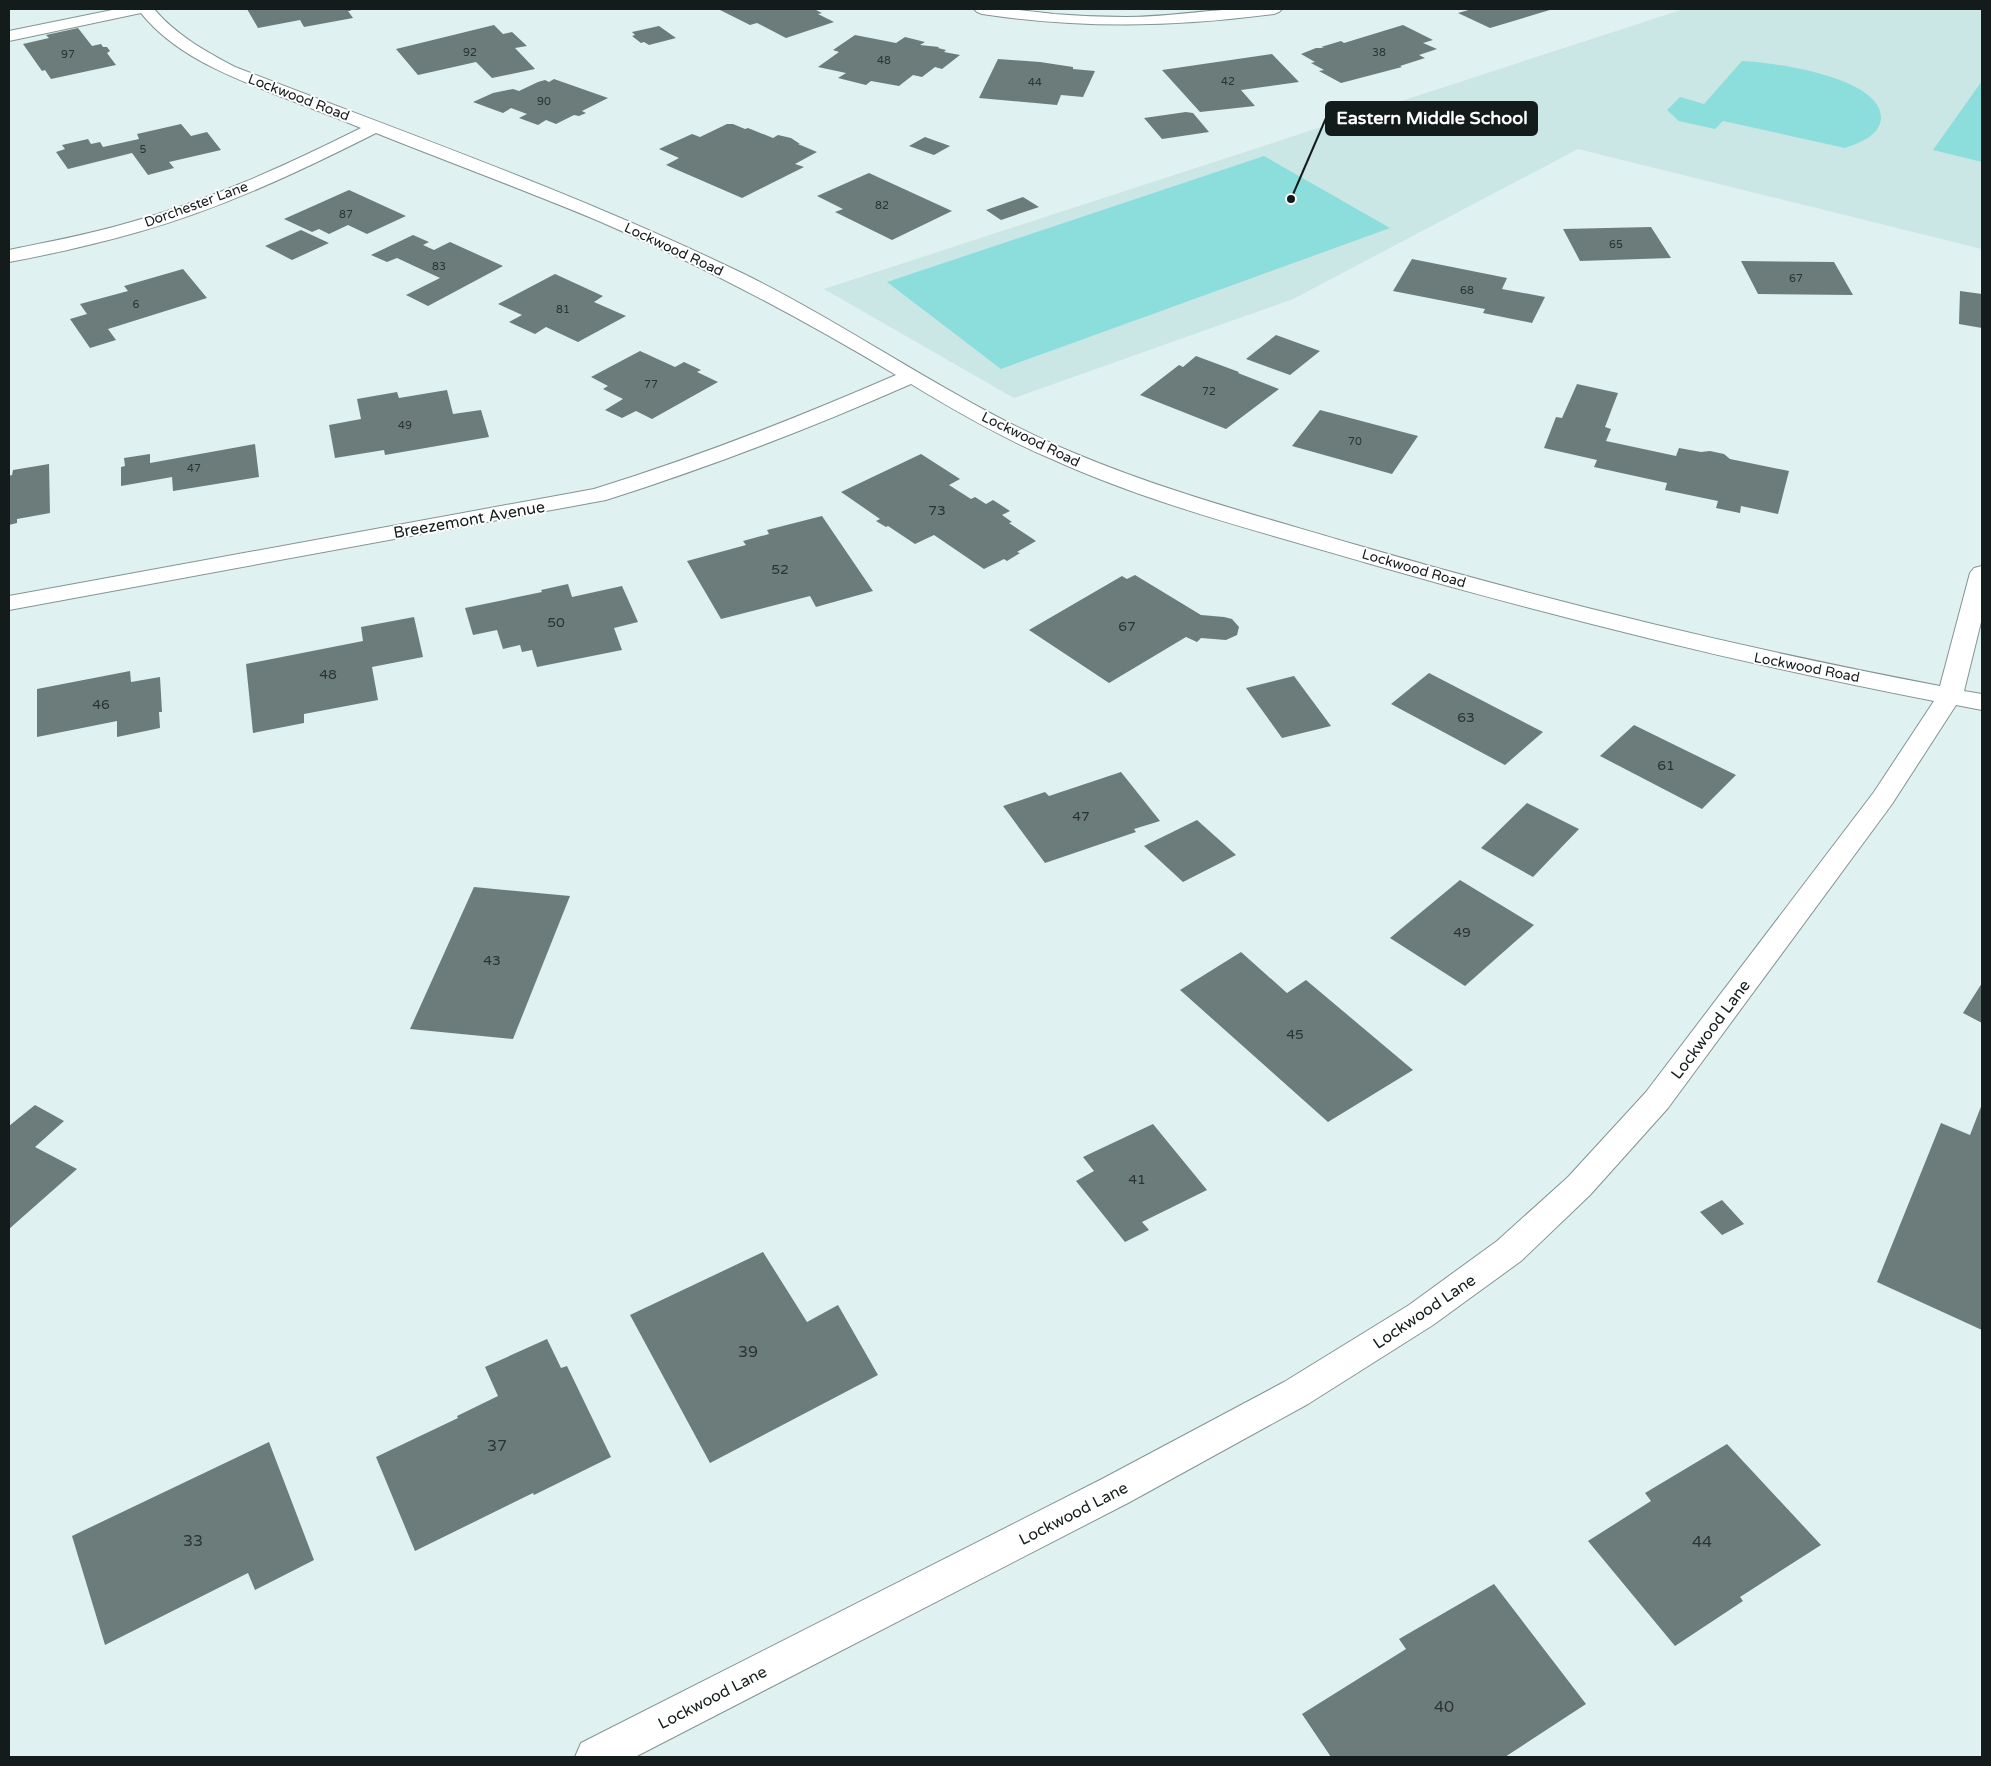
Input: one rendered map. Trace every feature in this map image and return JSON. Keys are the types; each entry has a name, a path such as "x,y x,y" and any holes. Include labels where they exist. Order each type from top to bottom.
{"street":[{"path":"9,36 138,9"},
{"name":"Lockwood Road","path":"146,9 174,38 200,55 246,77 607,218 670,246 820,321 990,421 1061,455 1159,493 1403,566 1644,631 1766,660 1982,702"},
{"path":"982,9 1044,19 1122,22 1177,21 1274,9"},
{"name":"Dorchester Lane","path":"9,256 132,228 195,207 251,185 374,126"},
{"name":"Breezemont Avenue","path":"9,603 598,495 660,477 733,451 912,376"},
{"name":"Lockwood Lane","path":"595,1757 1115,1491 1296,1393 1421,1315 1509,1251 1579,1186 1624,1139 1657,1100 1883,798 1950,696 1982,574"}],"shaded area":[{"path":"1684,9 1982,9 1982,249 1578,149 1293,299 1014,398 824,289"},
{"path":"1742,61 1799,69 1845,82 1864,92 1877,104 1881,118 1880,124 1877,130 1868,138 1845,148 1723,121 1715,129 1679,121 1667,110 1680,97 1704,104"},
{"path":"1982,81 1982,162 1933,150"},
{"path":"1264,156 1390,228 1001,369 887,282"}],"building":[{"path":"247,9 349,9 351,11 348,11 353,18 304,27 300,20 258,28"},
{"path":"718,9 814,9 822,13 818,14 834,22 786,38 757,23 750,25"},
{"path":"1472,9 1553,9 1490,28 1458,13"},
{"path":"494,25 503,34 512,32 527,46 515,48 535,69 492,78 476,62 418,75 396,49"},
{"path":"1403,25 1433,40 1423,43 1437,49 1419,55 1425,58 1400,66 1402,67 1341,83 1319,71 1324,70 1311,63 1315,62 1301,54 1316,48 1324,48 1321,47 1341,41 1344,43"},
{"path":"659,26 676,38 649,45 644,42 641,43 632,36 635,35 632,32"},
{"path":"78,28 92,46 101,44 103,47 107,47 110,51 107,53 116,65 51,79 45,70 42,71 23,44 49,38 46,35"},
{"path":"855,35 896,43 905,37 925,42 920,45 939,47 946,50 944,52 960,55 942,69 935,67 922,77 913,75 899,86 871,81 866,85 838,78 846,73 818,67 839,52 833,50"},
{"path":"1272,54 1299,82 1241,90 1255,106 1200,112 1162,70"},
{"path":"998,59 1040,62 1073,67 1073,69 1095,71 1083,97 1061,95 1057,105 979,98"},
{"path":"554,79 608,98 582,111 586,113 579,116 574,115 556,124 546,120 538,125 519,118 527,114 511,108 503,113 473,102 493,93 513,89 519,91 538,82 545,80 549,82"},
{"path":"1186,112 1193,113 1209,132 1162,139 1144,118"},
{"path":"181,124 191,136 207,132 221,150 169,162 174,168 148,175 132,153 68,169 56,152 65,149 62,145 88,139 91,144 100,142 103,147 139,139 137,134"},
{"path":"727,124 733,124 745,129 748,128 773,138 778,135 791,138 800,144 798,144 817,152 795,164 804,167 742,198 666,165 679,158 659,149 692,134 700,137"},
{"path":"925,137 950,146 934,155 909,146"},
{"path":"869,173 952,211 892,240 835,212 843,209 817,196"},
{"path":"349,190 406,216 367,234 348,225 329,234 319,229 312,232 284,219"},
{"path":"1023,197 1039,207 1001,220 986,210"},
{"path":"1651,227 1671,258 1580,261 1563,229"},
{"path":"301,230 329,243 292,260 265,246"},
{"path":"413,235 429,242 423,245 434,250 450,242 503,266 428,306 406,295 440,278 397,258 387,262 371,255"},
{"path":"1412,259 1507,278 1502,289 1545,297 1532,323 1483,313 1485,309 1393,291"},
{"path":"1741,261 1834,262 1853,295 1758,294"},
{"path":"183,269 207,298 108,329 116,340 90,348 70,319 87,314 80,304 128,291 124,286"},
{"path":"555,274 603,296 594,302 626,316 578,342 546,327 535,334 509,322 522,315 498,304"},
{"path":"1960,291 1982,294 1982,328 1959,324"},
{"path":"1276,335 1320,351 1290,375 1246,359"},
{"path":"640,351 675,367 684,362 701,370 697,372 718,382 652,419 636,411 622,418 605,410 623,399 603,389 608,386 591,377"},
{"path":"1196,356 1279,389 1226,429 1140,395 1179,365 1183,367"},
{"path":"1577,384 1618,393 1605,427 1611,429 1606,441 1676,456 1679,448 1701,452 1710,451 1724,454 1730,459 1789,471 1778,514 1741,506 1740,513 1716,508 1718,501 1665,490 1667,483 1594,467 1597,460 1544,448 1556,417 1562,418"},
{"path":"447,390 453,414 481,410 489,437 385,455 384,450 335,458 329,425 361,419 357,399 397,392 399,398"},
{"path":"1320,410 1418,436 1392,474 1292,446"},
{"path":"255,444 259,477 173,491 172,477 121,486 121,467 125,466 124,458 150,454 150,463"},
{"path":"921,454 960,479 949,485 971,499 975,497 986,504 993,500 1010,511 1002,515 1012,522 1009,523 1036,541 1017,552 1020,553 1007,561 1004,559 984,569 934,535 915,544 888,526 886,527 876,521 880,519 841,492"},
{"path":"49,464 50,513 17,519 17,523 9,525 9,476 12,475 13,470"},
{"path":"822,516 873,591 816,607 810,596 721,619 687,561 746,545 743,541 769,534 767,530"},
{"path":"1135,575 1201,615 1232,619 1239,627 1237,635 1226,640 1201,638 1197,642 1186,637 1109,683 1029,630 1122,576 1127,579"},
{"path":"568,584 572,597 622,586 638,622 614,628 622,650 537,667 532,650 522,652 520,645 503,649 497,630 473,635 465,608 542,592 541,590"},
{"path":"414,617 423,657 372,667 378,700 304,714 304,723 253,733 246,664 363,641 361,627"},
{"path":"130,671 131,682 160,677 162,712 159,712 160,728 117,737 117,721 37,737 37,689"},
{"path":"1429,673 1543,732 1505,765 1391,704"},
{"path":"1294,676 1331,726 1282,738 1246,688"},
{"path":"1634,725 1736,775 1702,809 1600,756"},
{"path":"1121,772 1160,821 1134,829 1136,832 1045,863 1003,806 1045,792 1049,796"},
{"path":"1527,803 1579,829 1533,877 1481,848"},
{"path":"1197,820 1236,855 1183,882 1144,846"},
{"path":"1460,880 1534,925 1465,986 1390,938"},
{"path":"474,887 570,896 513,1039 410,1029"},
{"path":"1241,952 1287,993 1306,980 1413,1070 1328,1122 1180,990"},
{"path":"1982,983 1982,1023 1963,1013"},
{"path":"1982,1104 1982,1330 1877,1282 1941,1123 1970,1135"},
{"path":"35,1105 64,1121 35,1147 77,1169 9,1229 9,1126"},
{"path":"1153,1124 1207,1190 1142,1222 1149,1230 1125,1242 1076,1181 1094,1171 1083,1157"},
{"path":"1722,1200 1744,1224 1722,1235 1700,1212"},
{"path":"763,1252 807,1322 838,1305 878,1375 710,1463 630,1315"},
{"path":"547,1339 561,1368 567,1366 611,1457 415,1551 376,1457 458,1418 457,1416 498,1396 485,1367"},
{"path":"269,1442 314,1560 255,1590 248,1573 105,1645 72,1536"},
{"path":"1727,1444 1821,1545 1740,1597 1743,1601 1675,1646 1588,1541 1651,1501 1645,1493"},
{"path":"1494,1584 1586,1704 1505,1757 1331,1757 1302,1714 1406,1649 1399,1639"}],"place":[{"name":"Eastern Middle School","path":"1291,199"}]}
